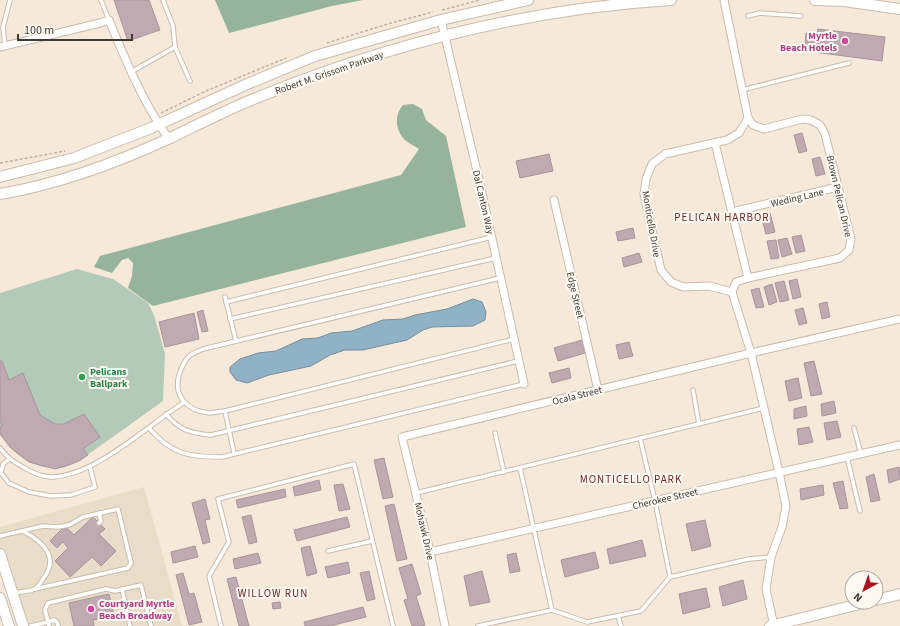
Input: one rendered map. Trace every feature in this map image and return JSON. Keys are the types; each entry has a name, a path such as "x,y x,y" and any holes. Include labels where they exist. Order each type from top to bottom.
{"main road":[{"name":"Robert M. Grissom Parkway","path":"0,176 74,158 159,125 245,85 315,56 441,20 528,0"},
{"name":"Robert M. Grissom Parkway","path":"0,194 26,190 67,179 111,164 242,104 354,61 444,35 534,16 648,1 671,0"},
{"path":"815,0 844,1 900,8"},
{"path":"0,554 23,626"},
{"path":"884,598 900,594"},
{"path":"0,598 9,626"},
{"path":"773,626 844,608"}],"street":[{"path":"724,0 748,118"},
{"path":"2,46 109,20 136,84 159,125 169,138"},
{"name":"Dal Canton Way","path":"441,20 492,237 524,384"},
{"name":"Monticello Drive","path":"732,292 708,286 684,288 671,282 661,270 644,194 646,180 652,164 665,154 727,140 739,133 748,118"},
{"name":"Brown Pelican Drive","path":"732,292 736,282 748,278 840,258 849,250 851,239 825,134 820,125 811,120 802,119 764,130 753,125 748,118"},
{"path":"715,143 748,278"},
{"name":"Weding Lane","path":"732,212 838,187"},
{"name":"Edge Street","path":"554,200 598,390"},
{"path":"732,292 751,353 786,506 782,527 771,558 766,589 773,626"},
{"name":"Ocala Street","path":"402,437 751,353 900,319"},
{"name":"Mohawk Drive","path":"402,437 430,552 445,626"},
{"name":"Cherokee Street","path":"430,552 900,445"}],"lane":[{"path":"2,46 2,26 10,0"},
{"path":"101,0 109,20"},
{"path":"163,0 173,26 175,47 190,81"},
{"path":"748,16 760,13 801,16"},
{"path":"131,72 175,47"},
{"path":"742,90 849,63"},
{"path":"226,302 492,237"},
{"path":"230,319 496,258"},
{"path":"500,278 204,349 189,357 181,368 177,382 178,392 183,403 195,409 209,412 225,411 514,339"},
{"path":"225,297 236,341"},
{"path":"166,414 172,422 182,429 196,434 210,435 518,361"},
{"path":"149,428 160,440 179,452 199,457 222,457 524,384"},
{"path":"693,390 699,424"},
{"path":"0,448 8,459 30,471 50,477 66,476 90,467 149,428 166,414 183,403"},
{"path":"416,493 764,408"},
{"path":"225,411 234,453"},
{"path":"854,428 861,454"},
{"path":"495,433 504,472"},
{"path":"640,438 655,501 670,577"},
{"path":"847,457 860,511"},
{"path":"8,459 3,464 1,472 9,483 29,492 51,496 71,495 95,487 90,467"},
{"path":"221,626 208,576 229,542 218,499 354,464 393,626"},
{"path":"520,468 552,610"},
{"path":"0,536 43,526 58,527 68,525 83,517 118,509 131,563 128,568 12,594"},
{"path":"99,513 101,521 99,523"},
{"path":"23,531 35,538 45,547 50,559 50,570 35,589"},
{"path":"328,551 372,541"},
{"path":"478,626 552,610 587,622 641,611 670,577 749,559 771,558"},
{"path":"48,624 45,610 48,603 106,589 115,591 141,585 151,626"},
{"path":"122,589 130,626"},
{"path":"618,616 621,626"},
{"path":"31,626 48,624 54,620 57,622 58,626"}],"shaded area":[{"path":"144,487 182,626 23,626 0,554 0,527"}],"green space":[{"path":"215,0 363,0 332,6 229,33"},
{"path":"413,104 422,109 426,120 446,136 466,227 153,306 128,288 132,276 133,263 128,258 122,260 112,273 94,267 100,256 401,175 419,149 406,141 399,132 397,118 403,105"},
{"name":"Pelicans Ballpark","path":"77,269 113,279 148,303 154,315 165,354 163,401 79,461 60,468 46,467 30,462 16,453 0,434 0,293"}],"water":[{"path":"473,299 482,302 486,312 485,320 473,326 432,327 423,330 407,340 363,350 345,350 330,355 311,366 269,375 247,383 236,380 230,372 230,367 240,359 258,353 276,351 302,339 318,338 331,333 352,331 383,320 403,319 415,315 447,309"}],"building":[{"path":"114,0 149,0 160,30 128,41"},
{"name":"Myrtle Beach Hotels","path":"818,29 885,37 882,61 814,52 815,47 805,46 806,33 817,34"},
{"path":"802,133 807,151 799,153 794,135"},
{"path":"549,154 553,171 520,178 516,161"},
{"path":"820,157 825,174 816,176 812,159"},
{"path":"770,213 775,232 766,234 761,216"},
{"path":"633,228 635,238 618,241 616,232"},
{"path":"801,235 805,251 796,253 792,237"},
{"path":"787,238 792,254 782,257 778,240"},
{"path":"776,240 779,258 771,259 767,241"},
{"path":"639,253 642,262 624,267 622,258"},
{"path":"797,279 801,297 793,299 789,281"},
{"path":"784,281 789,300 780,302 775,283"},
{"path":"772,284 777,302 769,305 764,287"},
{"path":"759,288 764,307 756,308 751,290"},
{"path":"827,302 830,317 822,319 819,304"},
{"path":"803,308 807,323 799,325 795,310"},
{"path":"203,310 208,331 202,332 197,312"},
{"path":"194,313 199,339 165,347 159,322"},
{"path":"582,340 585,353 558,361 554,348"},
{"path":"629,342 633,356 619,359 616,345"},
{"path":"0,361 2,361 9,380 23,373 40,415 55,424 64,424 84,414 100,437 83,449 88,455 79,461 55,469 29,462 11,448 0,434 0,427 2,426 0,420"},
{"path":"814,361 822,394 811,396 804,363"},
{"path":"569,368 571,378 552,383 549,373"},
{"path":"798,378 802,398 789,401 785,381"},
{"path":"834,401 836,413 822,416 821,404"},
{"path":"806,406 807,416 794,419 794,409"},
{"path":"837,421 841,437 827,440 824,423"},
{"path":"809,427 813,442 799,445 797,429"},
{"path":"384,458 393,497 383,499 374,460"},
{"path":"899,467 900,479 889,483 887,470"},
{"path":"874,474 880,500 871,502 866,477"},
{"path":"319,480 321,490 295,496 293,487"},
{"path":"843,481 848,508 840,509 833,483"},
{"path":"343,484 350,509 339,511 334,485"},
{"path":"823,485 824,495 801,500 800,489"},
{"path":"285,489 286,497 238,508 236,500"},
{"path":"205,499 210,519 205,520 210,542 203,544 192,503"},
{"path":"394,504 407,559 397,561 385,506"},
{"path":"251,515 257,542 249,544 242,517"},
{"path":"93,517 105,529 99,534 116,551 101,566 92,557 70,577 55,561 68,548 63,542 57,548 50,541 65,526 74,535"},
{"path":"347,517 350,527 297,541 294,530"},
{"path":"705,520 711,546 692,551 686,524"},
{"path":"642,540 646,556 610,564 607,549"},
{"path":"195,546 198,557 173,563 171,552"},
{"path":"310,546 317,573 307,576 301,548"},
{"path":"595,552 599,568 565,577 561,560"},
{"path":"258,553 261,563 235,569 233,559"},
{"path":"516,553 520,571 510,573 507,555"},
{"path":"348,562 350,573 328,578 325,567"},
{"path":"412,564 421,594 416,596 425,625 422,626 412,626 404,600 408,599 399,568"},
{"path":"369,571 375,599 367,601 360,573"},
{"path":"482,571 490,602 470,606 464,576"},
{"path":"183,573 189,594 194,593 202,622 189,625 176,575"},
{"path":"236,577 249,626 239,626 227,579"},
{"path":"743,580 747,599 723,606 719,587"},
{"path":"706,588 710,607 683,614 679,594"},
{"name":"Courtyard Myrtle Beach Broadway","path":"109,594 114,615 93,620 94,626 74,626 69,603"},
{"path":"280,602 281,608 273,609 272,603"},
{"path":"363,607 366,617 330,626 305,626 304,622"}],"place":[{"name":"Myrtle Beach Hotels","path":"845,41"},
{"name":"Pelicans Ballpark","path":"82,377"},
{"name":"Courtyard Myrtle Beach Broadway","path":"91,609"}],"district":[{"name":"PELICAN HARBOR","path":"722,217"},
{"name":"MONTICELLO PARK","path":"631,479"},
{"name":"WILLOW RUN","path":"273,593"}]}
